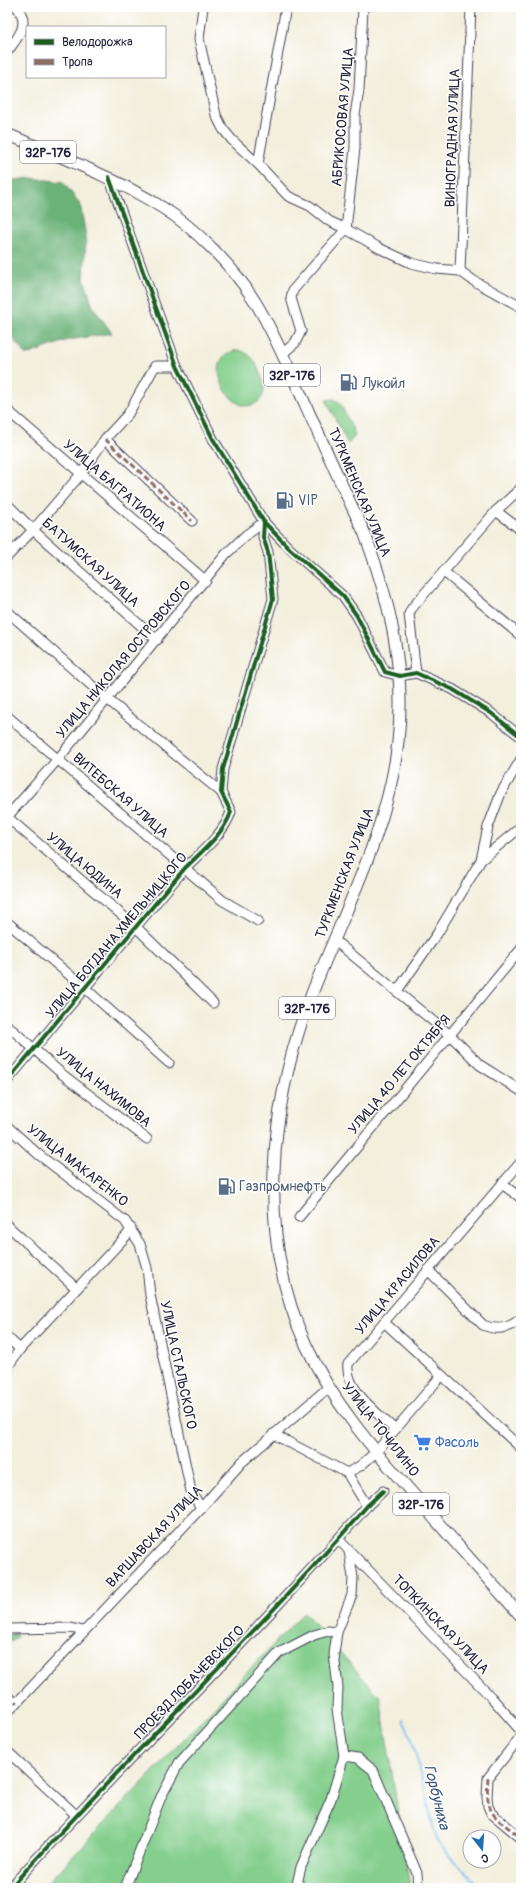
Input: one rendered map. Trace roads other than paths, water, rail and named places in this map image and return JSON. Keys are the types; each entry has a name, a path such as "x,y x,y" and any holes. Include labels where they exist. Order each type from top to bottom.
{"main road":[{"name":"ТУРКМЕНСКАЯ УЛИЦА","path":"7,134 109,177 164,208 226,262 253,297 282,354 364,532 386,598 400,676 398,743 389,792 375,838 311,996 295,1040 278,1128 273,1191 276,1232 287,1296 306,1345 329,1387"},
{"name":"УЛИЦА ТОЧИЛИНО","path":"329,1387 348,1416 376,1452 521,1616"}],"street":[{"path":"7,52 18,37 24,24 21,12 17,7"},
{"path":"203,7 198,39 216,115 223,129 232,140 258,164 288,196 310,206 329,221 381,249 411,263 437,269 460,271 474,281 521,307"},
{"path":"258,164 286,7"},
{"name":"АБРИКОСОВАЯ УЛИЦА","path":"346,229 355,148 355,115 359,90 363,7"},
{"name":"ВИНОГРАДНАЯ УЛИЦА","path":"460,271 471,7"},
{"path":"109,177 177,366 213,439 264,522 289,548 343,596 357,616 385,672 400,676 416,673 452,689 491,712 521,736"},
{"path":"282,354 295,343 301,331 291,298 293,290 346,229"},
{"path":"7,557 34,530 81,474 105,439 128,414 155,366 177,366"},
{"name":"УЛИЦА БАГРАТИОНА","path":"7,410 206,581"},
{"path":"105,439 192,521"},
{"path":"416,673 409,614 416,603 496,511 521,488"},
{"name":"БАТУМСКАЯ УЛИЦА","path":"7,504 157,640"},
{"path":"496,511 521,530"},
{"path":"221,792 223,769 274,599 268,552 263,537 264,522"},
{"name":"УЛИЦА НИКОЛАЯ ОСТРОВСКОГО","path":"7,817 108,699 206,581 226,554 246,535 264,522"},
{"path":"444,572 521,636"},
{"path":"7,611 108,699 221,792"},
{"name":"ВИТЕБСКАЯ УЛИЦА","path":"7,716 222,900 258,921"},
{"path":"482,860 490,820 501,793 521,759"},
{"name":"УЛИЦА БОГДАНА ХМЕЛЬНИЦКОГО","path":"7,1081 86,989 185,868 220,832 229,819 231,812 221,792"},
{"name":"УЛИЦА ЮДИНА","path":"7,817 136,927 213,1003"},
{"path":"396,991 437,934 482,860 521,827"},
{"path":"7,922 86,989 169,1063"},
{"path":"334,940 450,1035 480,1065 521,1091"},
{"name":"УЛИЦА 40 ЛЕТ ОКТЯБРЯ","path":"299,1217 521,949"},
{"name":"УЛИЦА НАХИМОВА","path":"7,1025 62,1074 147,1139"},
{"name":"УЛИЦА МАКАРЕНКО","path":"7,1126 38,1154 123,1218 130,1228"},
{"name":"УЛИЦА КРАСИЛОВА","path":"394,1429 361,1396 350,1380 347,1372 348,1364 521,1162"},
{"path":"502,1184 521,1198"},
{"path":"7,1225 76,1288"},
{"path":"7,1368 20,1349 128,1234 130,1228"},
{"name":"УЛИЦА СТАЛЬСКОГО","path":"130,1228 140,1244 147,1268 150,1295 191,1491 201,1508"},
{"path":"428,1270 483,1325 494,1330 506,1327 521,1318"},
{"path":"384,1322 521,1448"},
{"path":"7,1337 20,1349"},
{"path":"347,1473 360,1466 376,1452 394,1429 441,1376"},
{"name":"ВАРШАВСКАЯ УЛИЦА","path":"7,1713 201,1508 242,1462 329,1387"},
{"path":"273,1434 347,1473 367,1506"},
{"name":"ПРОЕЗД ЛОБАЧЕВСКОГО","path":"10,1888 76,1815 235,1652 367,1506 383,1491"},
{"name":"ТОПКИНСКАЯ УЛИЦА","path":"338,1539 491,1697 521,1731"},
{"path":"296,1888 301,1867 331,1799 344,1756 337,1709 338,1687 334,1654 338,1632 352,1595 353,1578 350,1551"},
{"path":"7,1629 71,1628 83,1631"},
{"path":"125,1888 161,1796 179,1763 279,1653 314,1635 328,1631 338,1632"},
{"path":"7,1697 17,1703"},
{"path":"521,1736 488,1778 487,1797 488,1806 492,1813 521,1838"},
{"path":"7,1751 76,1815"},
{"path":"344,1756 358,1758 373,1770 417,1873 418,1888"}],"waterway":[{"name":"Горбуниха","path":"403,1720 412,1739 437,1842 481,1888"}],"place":[{"name":"Лукойл","path":"349,383"},
{"name":"VIP","path":"285,500"},
{"name":"Газпромнефть","path":"226,1186"},
{"name":"Фасоль","path":"422,1442"}]}
